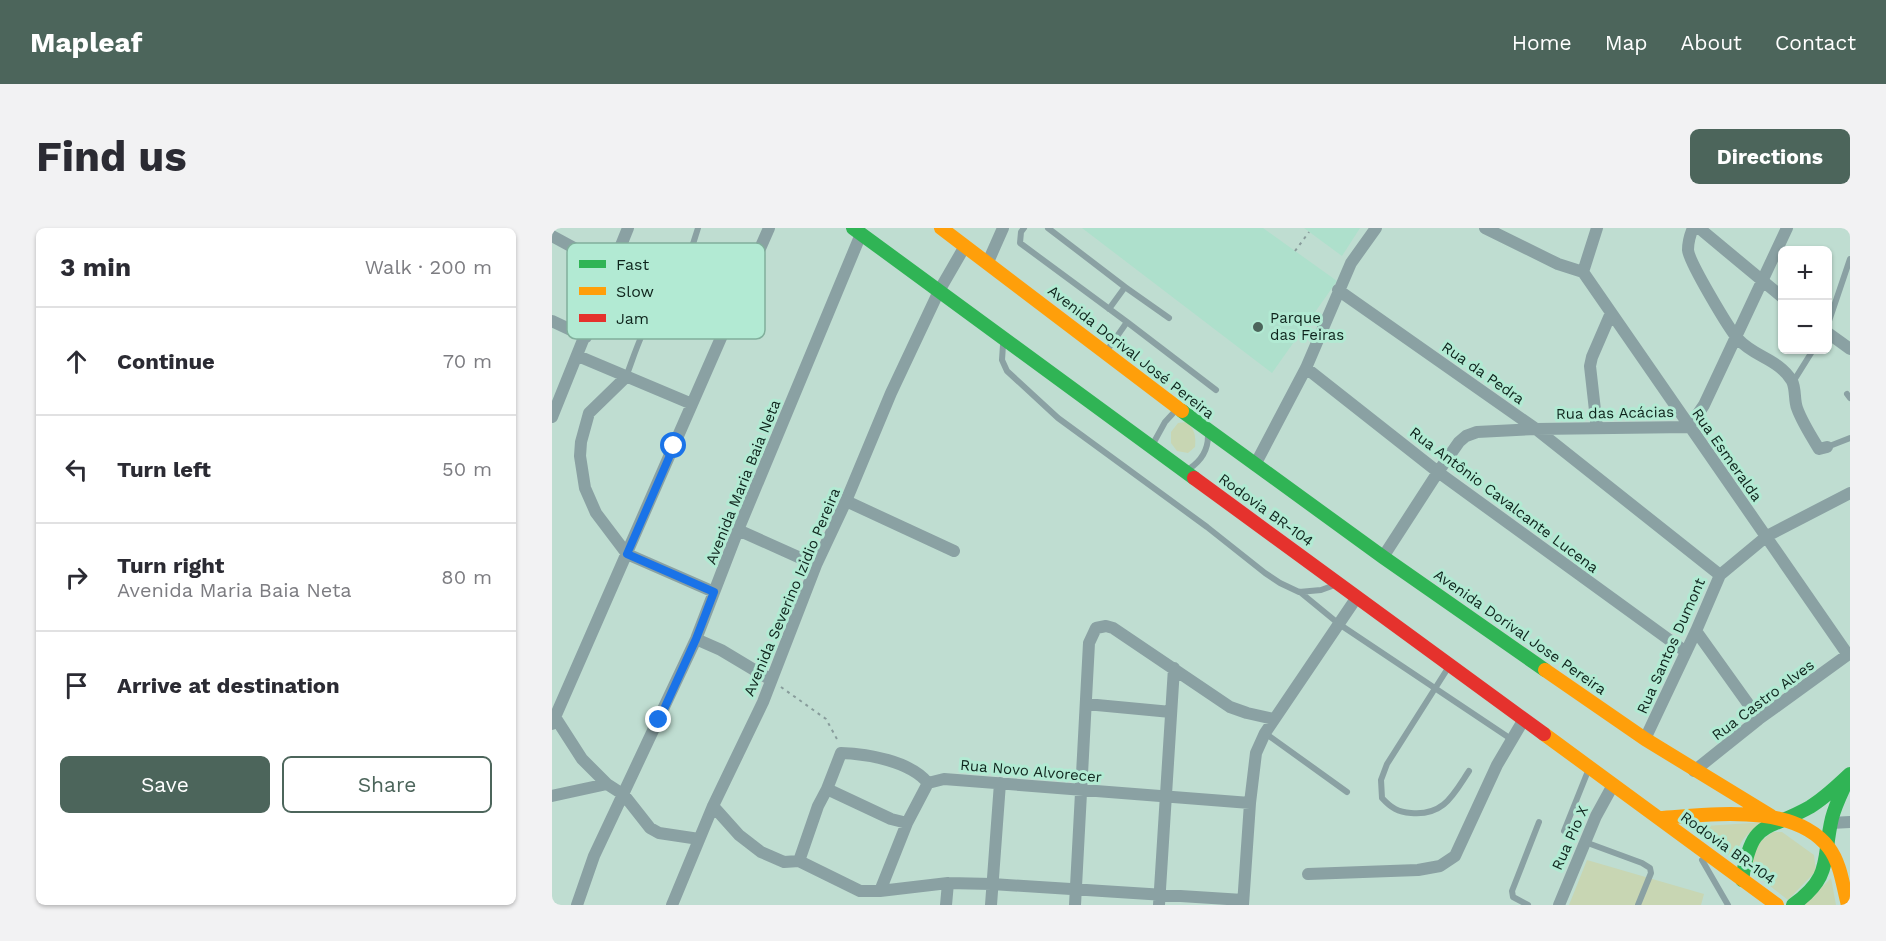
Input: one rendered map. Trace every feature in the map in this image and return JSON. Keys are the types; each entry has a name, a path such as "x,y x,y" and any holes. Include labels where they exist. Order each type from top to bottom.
{"main road":[{"name":"Avenida Dorival José Pereira","path":"941,228 1106,352 1177,409 1255,465"},
{"name":"Rodovia BR-104","path":"857,231 1777,905"},
{"name":"Avenida Dorival Jose Pereira","path":"1255,465 1383,557 1646,739 1694,771 1777,818"},
{"path":"1742,880 1752,842 1763,830 1777,818 1808,808 1821,800 1850,775"},
{"path":"1793,905 1804,898 1822,876 1830,849 1831,823 1835,807 1850,775"},
{"name":"Rodovia BR-104","path":"1659,818 1736,816 1777,818 1809,829 1830,849 1839,871 1848,905"}],"street":[{"path":"622,243 628,228"},
{"path":"762,243 769,228"},
{"path":"988,262 1003,228"},
{"path":"1255,465 1306,368 1351,263 1376,228"},
{"path":"1485,228 1503,232 1558,264 1583,272 1597,228"},
{"path":"1693,228 1689,238 1688,253 1737,339 1751,350 1781,366 1793,382 1797,407 1802,420 1819,449 1827,447"},
{"path":"1699,228 1778,294"},
{"name":"Rua das Acácias","path":"1383,557 1438,472 1459,442 1466,436 1477,432 1536,429 1689,427 1704,405 1737,339 1787,228"},
{"name":"Avenida Maria Baia Neta","path":"576,905 594,856 696,639 857,231"},
{"path":"552,236 567,244"},
{"name":"Avenida Severino Izidio Pereira","path":"672,905 713,806 771,680 816,565 846,501 891,393 939,291 965,246"},
{"name":"Rua Esmeralda","path":"1583,272 1849,654"},
{"name":"Rua da Pedra","path":"1338,290 1536,429 1720,575"},
{"path":"1597,428 1590,366 1611,312"},
{"path":"552,321 567,328"},
{"path":"1832,336 1850,349"},
{"path":"552,417 585,339"},
{"path":"699,839 658,833 650,828 624,795 607,784 582,759 553,720 720,339"},
{"path":"578,356 692,404"},
{"name":"Rua Antônio Cavalcante Lucena","path":"1306,368 1438,472 1686,652"},
{"path":"626,377 589,413 581,442 580,456 585,488 596,513 627,554 714,592"},
{"name":"Rua Santos Dumont","path":"1646,739 1720,575 1767,536 1847,498"},
{"path":"846,501 954,551"},
{"path":"738,530 816,565"},
{"path":"713,806 739,835 761,852 784,862 799,861 860,891 880,891 948,883 992,884 1076,889 1159,900 1243,902 1256,753 1274,719 1357,597"},
{"path":"1075,905 1089,643 1096,628 1101,626 1113,628 1230,707 1274,719"},
{"path":"1696,631 1760,720"},
{"path":"696,639 721,650 771,680"},
{"name":"Rua Castro Alves","path":"1694,771 1849,654"},
{"path":"1159,900 1174,668"},
{"path":"1086,704 1171,712"},
{"path":"1308,874 1418,870 1440,866 1448,862 1458,849 1497,765 1524,719"},
{"path":"799,861 818,806 841,753 867,754 914,772 928,783 907,823 880,891"},
{"name":"Rua Novo Alvorecer","path":"928,783 944,779 1250,803"},
{"path":"991,905 1000,783"},
{"path":"552,796 607,784"},
{"name":"Rua Pio X","path":"1559,905 1585,842 1613,785"},
{"path":"827,789 891,819 907,823"},
{"path":"1831,823 1850,822"},
{"path":"946,905 948,883"}],"lane":[{"path":"694,243 699,228"},
{"path":"1024,228 1021,231 1020,243 1216,390"},
{"path":"1048,228 1169,318"},
{"path":"1832,310 1850,259"},
{"path":"1108,309 1125,287"},
{"path":"1106,352 1127,322"},
{"path":"1003,338 1002,360 1007,371 1058,418 1207,526 1265,573 1299,592 1339,624 1511,740"},
{"path":"626,377 642,339"},
{"path":"1793,382 1810,354"},
{"path":"1151,447 1165,422 1177,409"},
{"path":"1186,472 1203,456 1208,445 1209,432"},
{"path":"1827,447 1850,438"},
{"path":"1299,592 1320,590 1339,584"},
{"path":"1450,665 1387,764 1382,780 1382,798 1394,809 1424,814 1435,811 1444,805 1469,771"},
{"path":"1265,733 1347,792"},
{"path":"1564,831 1590,768"},
{"path":"1528,905 1514,897 1512,891 1539,822"},
{"path":"1585,842 1650,868 1651,873 1638,905"},
{"path":"1691,842 1728,905"}],"path":[{"path":"1295,251 1309,232"},
{"path":"771,680 826,719 837,736 841,753"}],"shaded area":[{"name":"Parque das Feiras","path":"1082,228 1263,228 1337,281 1272,373"},
{"path":"1304,228 1360,228 1342,256"},
{"path":"1186,422 1193,430 1195,439 1195,447 1188,453 1177,451 1171,443 1171,432 1178,423"},
{"path":"1766,822 1745,837 1739,846 1735,860 1690,827"},
{"path":"1773,832 1782,832 1814,855 1816,871 1788,900 1747,868 1753,847"},
{"path":"1587,860 1704,894 1701,905 1569,905"},
{"path":"1831,878 1836,905 1804,905"}],"traffic: fast":[{"path":"853,228 1194,478"},
{"path":"1182,411 1383,557 1545,670"},
{"path":"1742,880 1750,846 1763,830 1810,807 1850,774"},
{"path":"1793,905 1806,895 1820,876 1824,866 1832,818 1846,783"}],"traffic: slow":[{"path":"941,228 1182,411"},
{"path":"1545,670 1645,739 1771,816"},
{"path":"1544,734 1777,905"},
{"path":"1659,818 1726,814 1750,815 1795,823 1814,833 1833,854 1839,868 1848,905"}],"traffic: jam":[{"path":"1194,478 1544,734"}],"place":[{"name":"Parque das Feiras","path":"1258,327"}],"route":[{"path":"659,720 696,639 714,592 627,554 674,446"}]}
